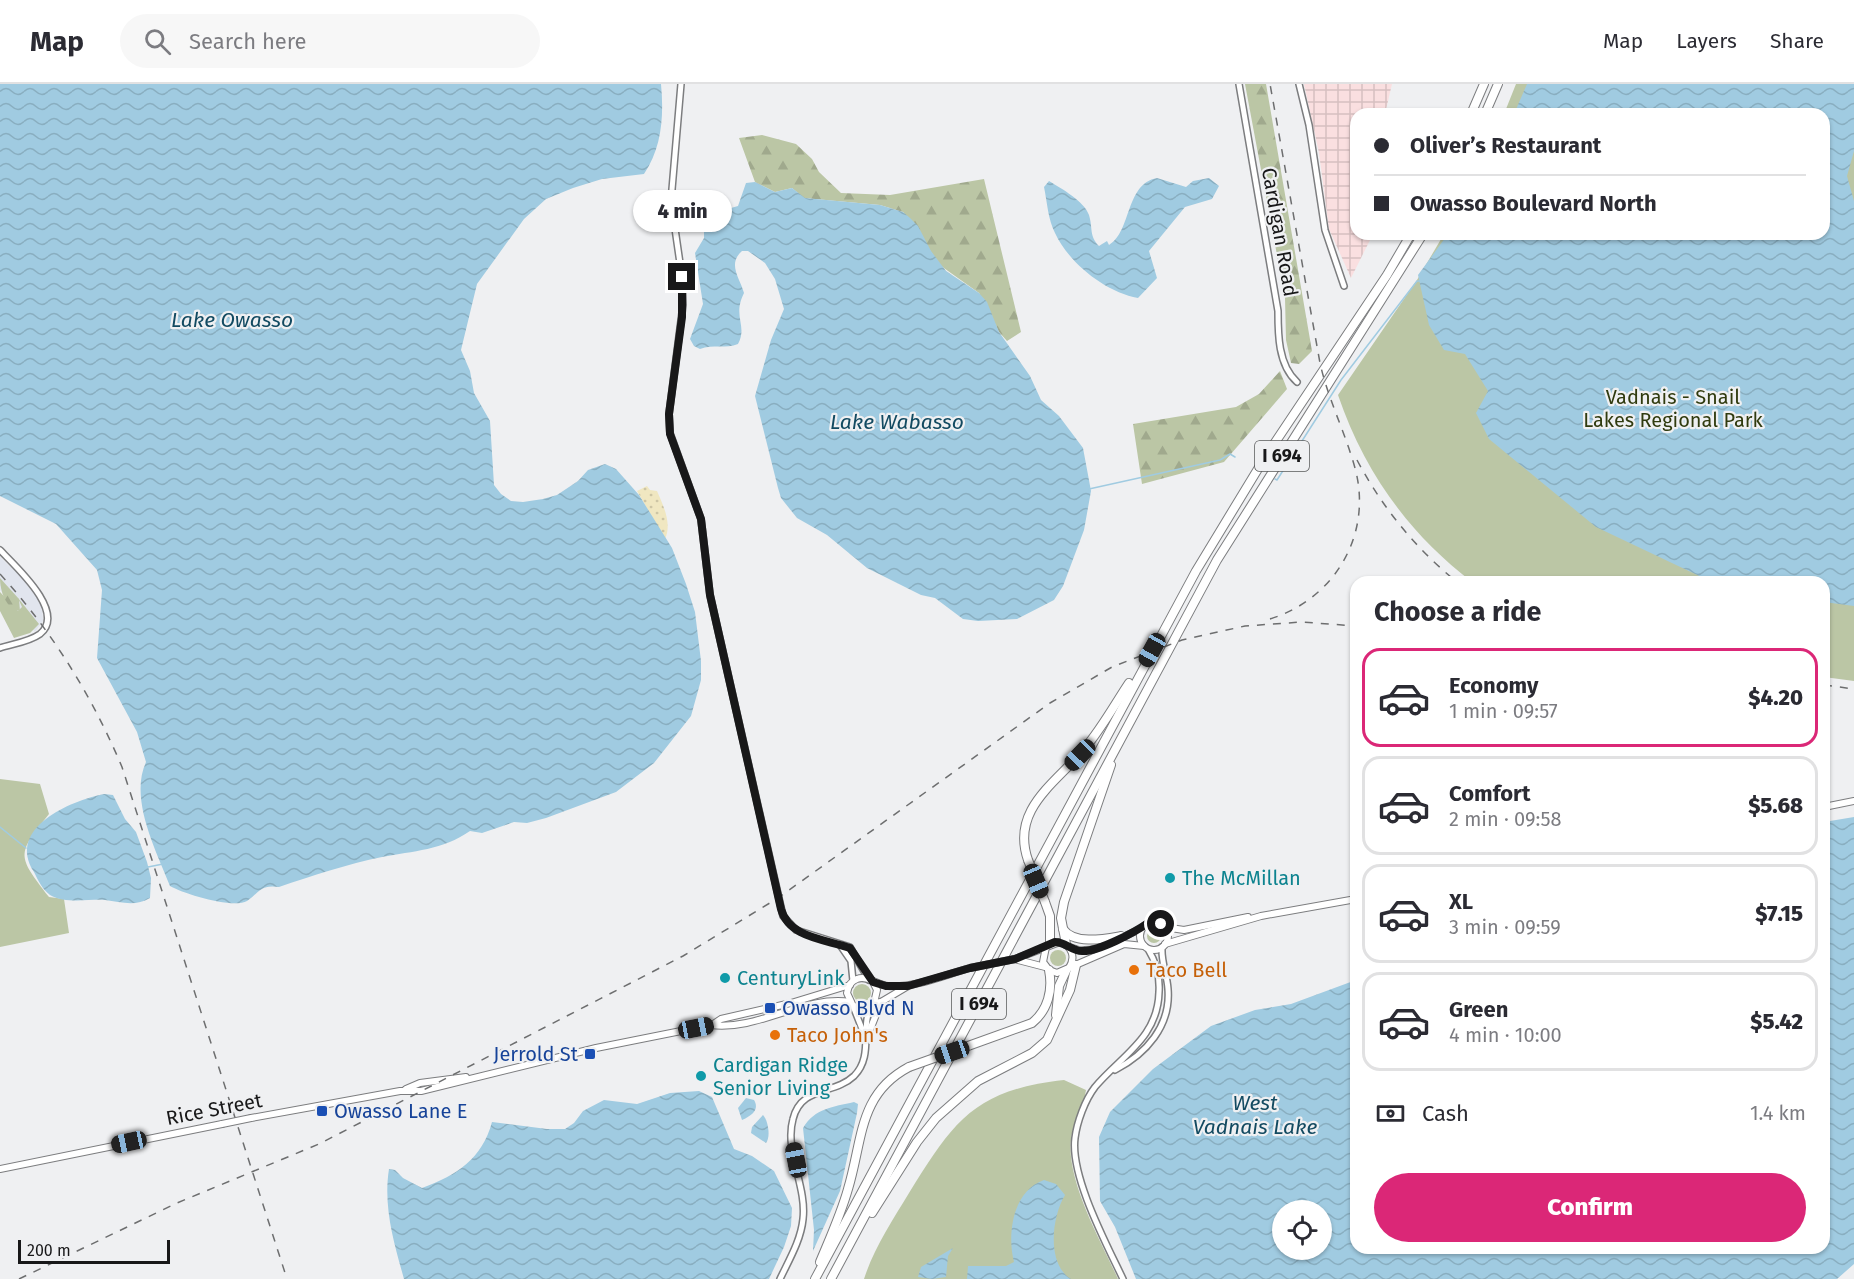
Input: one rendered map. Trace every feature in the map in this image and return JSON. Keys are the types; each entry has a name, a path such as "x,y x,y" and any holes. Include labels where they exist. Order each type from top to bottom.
{"highway":[{"path":"1474,108 1484,84"},
{"path":"1488,108 1498,84"},
{"name":"I 694","path":"814,1279 1144,665 1238,501 1387,275 1407,240"},
{"name":"I 694","path":"831,1279 1118,743 1239,523 1419,240"},
{"path":"1048,946 1050,916 1028,860 1024,843 1025,830 1037,797 1084,750 1144,665"},
{"path":"1068,946 1063,928 1064,902 1118,743"},
{"path":"1063,928 1071,936 1091,939 1121,936"},
{"path":"814,1279 846,1196 870,1106 881,1087 909,1067 1020,1028 1039,1017 1048,1000 1051,984 1047,968"},
{"path":"839,1264 929,1125 966,1090 1032,1053 1043,1043 1057,1023 1071,987 1070,968"},
{"path":"1043,1043 1055,1021 1060,984 1070,968"}],"main road":[{"path":"1830,806 1854,801"},
{"path":"1015,959 1057,973 1124,944 1146,948 1163,946 1261,916 1350,900"},
{"path":"908,986 886,986 861,978 851,983 847,993 852,1004 862,1008 875,1004 908,986 970,968 1015,959 1048,946 1068,946 1079,951 1092,950 1152,922 1180,930 1241,917 1261,916"},
{"path":"1163,946 1168,935 1164,927"},
{"path":"1141,929 1140,938 1146,948"},
{"path":"1047,968 1042,957 1048,946"},
{"path":"1068,946 1073,960 1070,968"},
{"path":"867,1037 878,995 871,981"},
{"name":"Rice Street","path":"0,1168 400,1091 420,1083 450,1077 472,1077 596,1048 711,1025 721,1019 791,1003 851,983"},
{"name":"Rice Street","path":"711,1025 723,1027 780,1016 832,1001 852,1004"}],"street":[{"path":"681,84 671,201 684,292 669,414 671,439 701,519 710,595 783,916 796,930 852,949 871,981"},
{"name":"Cardigan Road","path":"1239,84 1278,311 1281,348 1286,368 1297,382"},
{"path":"1299,84 1309,125 1325,230 1344,286"},
{"path":"0,550 43,600 48,614 45,628 35,636 0,648"},
{"path":"840,945 851,961 851,983"},
{"path":"1111,1072 1133,1060 1148,1048 1163,1018 1168,990 1163,946"},
{"path":"1123,1279 1082,1185 1074,1158 1075,1138 1082,1112 1094,1089 1143,1040 1156,1016 1159,983 1146,948"},
{"path":"852,1004 867,1037"},
{"path":"780,1279 799,1238 803,1220 802,1192 791,1136 795,1112 808,1096 840,1085 854,1076 862,1064 867,1037 867,1017 875,1004"}],"shaded area":[{"path":"1304,84 1392,84 1386,108 1350,108 1350,240 1370,240 1351,278 1329,229 1319,153"},
{"path":"0,557 22,578 42,605 43,621 35,632 0,590"}],"green space":[{"path":"1245,84 1266,84 1312,351 1299,364 1291,363 1286,340 1285,298"},
{"name":"Vadnais - Snail Lakes Regional Park","path":"1516,84 1854,84 1854,681 1830,678 1830,576 1465,576 1428,543 1408,521 1375,475 1338,395 1417,280 1440,240 1830,240 1830,108 1506,108"},
{"path":"762,135 796,144 812,159 819,172 841,193 890,195 984,179 1021,332 1007,341 999,332 979,293 941,266 903,212 880,205 804,198 792,188 775,192 755,182 739,138"},
{"path":"1280,371 1287,389 1224,462 1142,484 1133,424 1236,407 1259,394"},
{"path":"0,578 19,599 20,611 7,603 2,593"},
{"path":"0,592 18,611 22,607 18,598 39,624 30,633 14,638 0,611"},
{"path":"0,779 40,784 49,814 26,847 26,863 49,897 64,899 69,933 0,947"},
{"path":"1151,929 1157,929 1161,936 1157,943 1151,943 1147,939 1147,933"},
{"path":"1058,950 1064,952 1066,958 1064,964 1058,966 1052,964 1050,958 1052,952"},
{"path":"862,984 868,987 871,993 868,999 862,1002 856,999 853,993 856,987"},
{"path":"1064,1080 1086,1090 1071,1139 1071,1156 1086,1211 1118,1279 864,1279 890,1224 925,1168 954,1128 987,1101 1033,1085"}],"sand":[{"path":"647,486 650,490 657,491 664,509 668,527 665,539 637,491"}],"water":[{"name":"Lake Owasso","path":"0,84 661,84 662,107 658,142 644,174 602,179 573,188 546,199 524,219 477,284 461,350 470,371 474,393 490,421 494,485 501,494 511,501 523,502 557,495 578,481 588,470 605,464 616,469 639,495 672,548 695,612 701,680 691,716 654,763 616,792 546,818 527,823 514,822 482,833 470,831 438,846 356,863 279,887 268,887 240,903 208,900 170,886 142,808 142,776 146,762 137,732 97,658 102,590 97,570 56,524 0,496"},
{"name":"Vadnais - Snail Lakes Regional Park","path":"1527,84 1854,84 1854,151 1847,176 1854,201 1854,606 1830,603 1830,576 1699,576 1596,527 1489,439 1476,413 1488,391 1465,354 1444,350 1429,325 1418,275 1444,240 1830,240 1830,108 1517,108"},
{"path":"1157,178 1186,187 1193,181 1209,178 1219,186 1212,199 1185,207 1149,251 1157,278 1138,298 1113,290 1101,283 1069,255 1053,228 1044,187 1049,181 1082,205 1089,215 1092,235 1099,246 1107,241 1109,245 1116,238 1139,189 1147,182"},
{"name":"Lake Wabasso","path":"755,182 775,192 792,188 805,198 880,205 903,212 918,226 931,251 946,271 979,293 987,302 999,332 1030,376 1041,400 1059,416 1083,448 1091,491 1084,530 1063,586 1054,600 1017,619 978,621 963,619 935,598 921,595 867,568 827,535 797,518 781,498 755,396 771,340 784,309 775,279 765,263 748,251 742,251 735,261 744,293 739,308 741,337 738,344 700,349 694,346 690,339 703,304 695,253 704,238 704,231 696,215 713,202 727,202 731,208 738,206 746,183"},
{"path":"104,794 113,795 125,819 136,832 151,878 150,898 128,903 56,898 45,890 34,872 28,856 28,842 35,830 46,819 60,810"},
{"name":"West Vadnais Lake","path":"1854,817 1854,1264 1837,1279 1136,1279 1115,1227 1100,1201 1099,1137 1110,1112 1153,1069 1211,1026 1255,1010 1291,1004 1350,982 1350,1254 1830,1254 1830,821"},
{"path":"699,1091 712,1097 734,1149 752,1156 774,1171 792,1208 791,1226 769,1279 404,1279 388,1211 389,1169 395,1170 403,1178 422,1188 457,1171 475,1156 488,1135 492,1122 565,1129 574,1123 583,1111 604,1100 637,1104 670,1093"},
{"path":"746,1098 754,1100 756,1107 751,1115 742,1120 738,1108"},
{"path":"854,1102 858,1104 857,1113 840,1191 813,1251 814,1230 803,1128 819,1112"},
{"path":"763,1115 768,1129 766,1143 751,1133 752,1127"},
{"path":"1044,1180 1056,1184 1065,1195 1057,1215 1054,1239 1058,1262 1063,1272 1071,1279 967,1279 968,1266 1006,1266 1014,1262 1011,1239 1014,1215 1025,1194"},
{"path":"953,1248 948,1256 946,1277 932,1279 918,1277 921,1267"}],"waterway":[{"path":"1275,479 1277,480 1341,380 1417,281 1421,281"},
{"path":"1089,489 1220,460 1230,454 1235,457"},
{"path":"0,827 26,848"},
{"path":"148,867 163,864"}],"railway":[{"path":"1270,84 1320,363 1327,390 1355,468 1359,493 1358,517 1353,540 1344,561 1330,580 1313,596 1293,609 1270,619"},
{"path":"1357,460 1377,494 1413,541 1450,576"},
{"path":"0,574 54,641 98,715 122,767 287,1279"},
{"path":"19,1279 177,1203 319,1144 683,956 778,898 1050,703 1112,667 1182,640 1245,626 1302,622 1350,626"},
{"path":"1830,686 1854,689"}],"place":[{"name":"The McMillan","path":"1170,878"},
{"name":"Taco Bell","path":"1134,970"},
{"name":"CenturyLink","path":"725,978"},
{"name":"Owasso Blvd N","path":"770,1008"},
{"name":"Taco John's","path":"775,1035"},
{"name":"Jerrold St","path":"590,1054"},
{"name":"Cardigan Ridge Senior Living","path":"701,1076"},
{"name":"Owasso Lane E","path":"322,1111"}],"route":[{"path":"682,277 684,292 669,414 670,434 675,453 701,519 710,595 781,909 786,922 801,933 848,946 854,952 869,980 886,986 908,986 970,968 1015,959 1055,942 1066,944 1079,951 1092,950 1141,929 1148,923 1161,924"}]}
